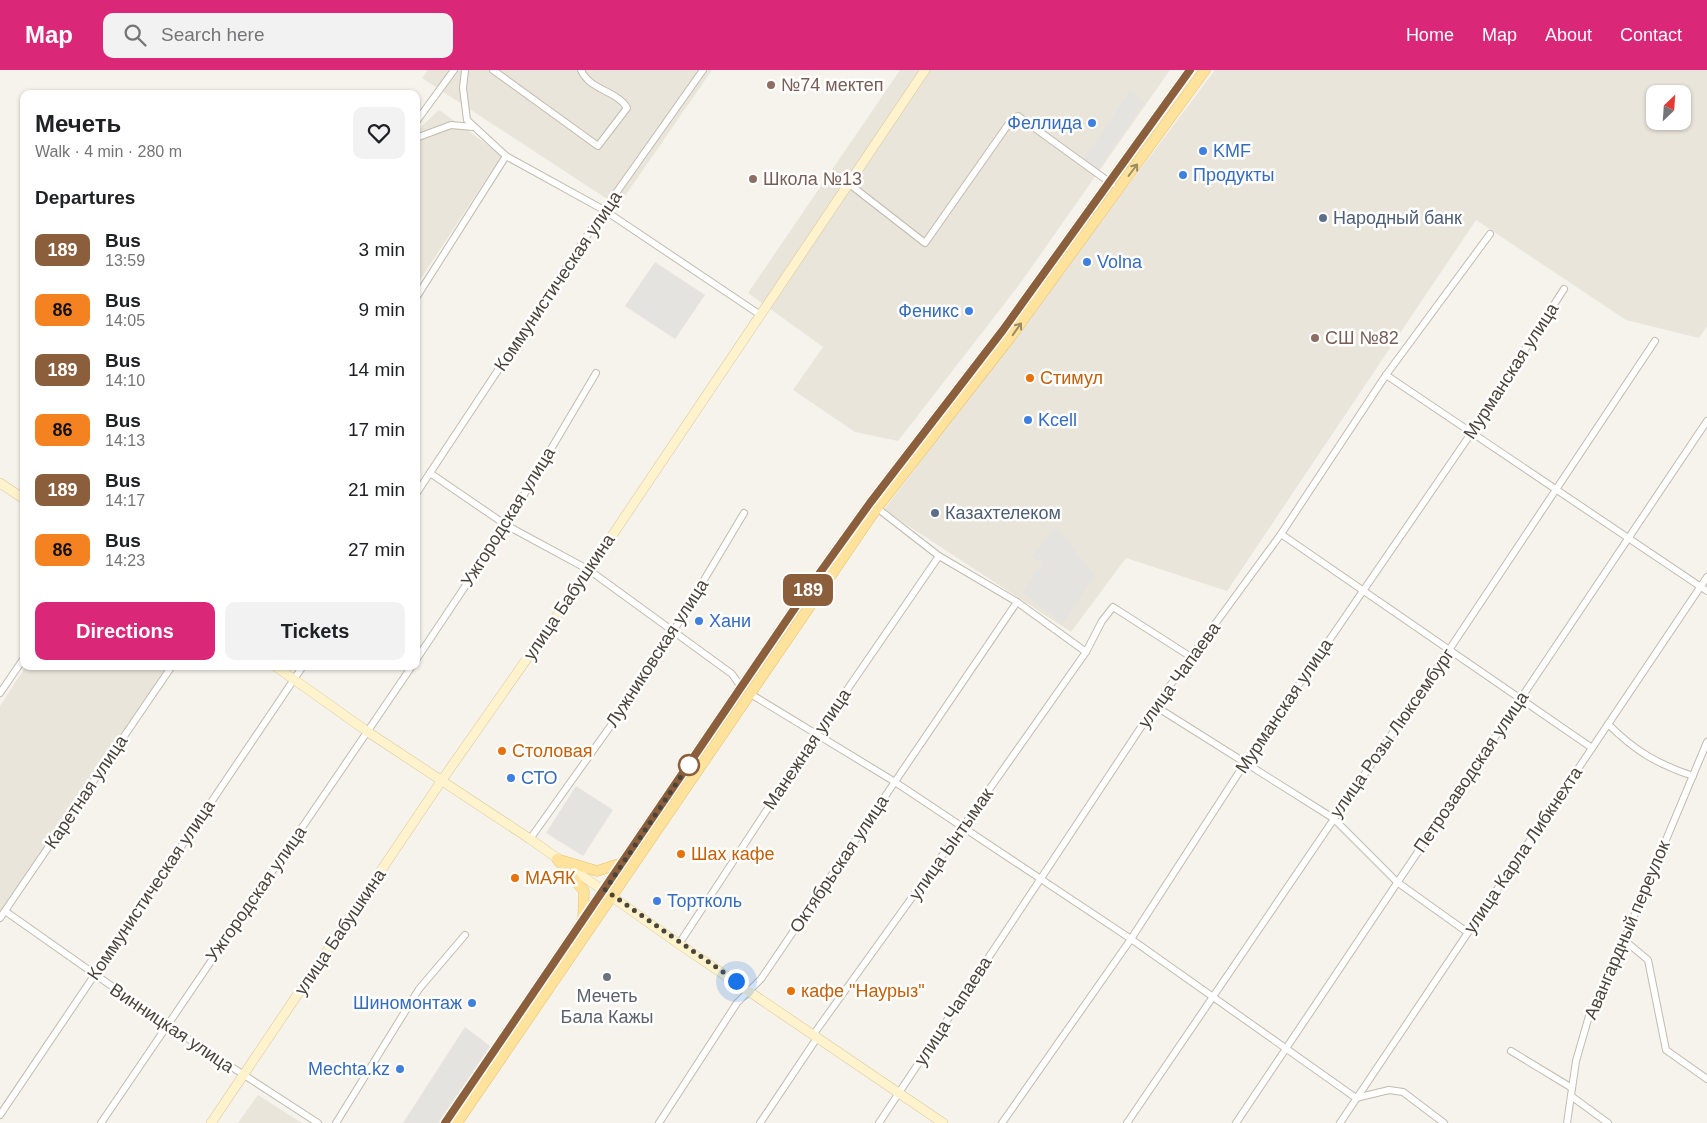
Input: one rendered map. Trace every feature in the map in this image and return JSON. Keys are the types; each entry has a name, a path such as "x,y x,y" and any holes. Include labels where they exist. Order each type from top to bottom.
{"main road":[{"path":"457,1123 608,893 870,503 1003,330 1190,70"},
{"path":"445,1123 583,922 608,893 623,862 745,690 877,508 1009,339 1206,70"},
{"path":"557,859 597,871 623,862"},
{"path":"557,859 584,891 583,922"}],"street":[{"path":"420,117 454,70"},
{"path":"465,70 463,88 465,114 473,127 506,156 604,210 759,314"},
{"path":"496,71 598,146 627,108 619,99 601,91 582,70"},
{"name":"Коммунистическая улица","path":"420,488 604,210 703,70"},
{"name":"улица Бабушкина","path":"210,1123 442,780 589,570 759,314 925,70"},
{"path":"848,183 925,243 1014,116 1018,116 1054,140 1119,189"},
{"path":"420,137 451,125 473,127"},
{"path":"420,292 506,156"},
{"name":"улица Чапаева","path":"880,1123 1155,706 1281,534 1386,374 1490,234"},
{"name":"Мурманская улица","path":"1002,1123 1130,939 1245,763 1472,432 1564,289"},
{"name":"улица Розы Люксембург","path":"1126,1123 1449,650 1654,341"},
{"name":"Ужгородская улица","path":"420,654 506,525 596,373"},
{"path":"1386,374 1704,589"},
{"name":"Петрозаводская улица","path":"1236,1123 1707,421"},
{"path":"430,473 506,525 589,570 732,674 745,690 895,782 1214,996 1356,1098 1389,1090 1403,1092 1411,1100 1444,1123"},
{"path":"0,483 20,496"},
{"path":"877,508 939,556 1017,602 1086,652"},
{"name":"Лужниковская улица","path":"530,839 649,672 675,632 744,513"},
{"path":"1281,534 1592,748"},
{"name":"Манежная улица","path":"679,944 816,735 939,556"},
{"name":"улица Карла Либкнехта","path":"1340,1123 1608,724 1704,589 1707,577"},
{"name":"Октябрьская улица","path":"658,1123 737,1004 761,979 1017,602"},
{"name":"улица Ынтымак","path":"760,1123 815,1036 1086,652 1102,621 1113,607 1191,657"},
{"path":"0,693 20,664"},
{"name":"Каретная улица","path":"0,918 169,670"},
{"path":"280,670 368,732 530,839 679,944 943,1123"},
{"name":"Коммунистическая улица","path":"0,1114 300,670"},
{"name":"Ужгородская улица","path":"101,1123 409,670"},
{"path":"1155,706 1333,818 1397,882 1467,932"},
{"path":"1608,724 1650,759 1692,776"},
{"name":"Авангардный переулок","path":"1567,1123 1576,1061 1589,1016 1624,940 1707,742"},
{"name":"Винницкая улица","path":"5,911 166,1025 318,1123"},
{"path":"336,1123 419,989 465,935"},
{"path":"1624,940 1648,960 1666,1050 1707,1079"},
{"path":"1510,1051 1572,1088"},
{"path":"1571,1096 1608,1123"}],"shaded area":[{"path":"428,70 712,70 618,206 422,78"},
{"path":"900,70 1170,70 1019,285 898,441 855,432 793,390 823,347 748,293"},
{"path":"1215,70 1707,70 1707,326 1699,338 1626,320 1476,220 1227,591 1126,558 1071,632 884,510"},
{"path":"1130,91 1145,102 1098,168 1083,160"},
{"path":"439,110 502,155 420,280 420,129"},
{"path":"655,262 705,295 675,339 625,306"},
{"path":"1056,526 1095,576 1063,624 1022,592 1043,564 1032,556"},
{"path":"23,670 165,670 0,918 0,706"},
{"path":"576,786 613,810 583,856 546,833"},
{"path":"465,1027 490,1046 438,1123 403,1123"},
{"path":"258,1095 302,1123 238,1123"}],"bus line":[{"name":"189","path":"445,1123 507,1035 801,599 870,503 1003,330 1190,70"}],"place":[{"name":"№74 мектеп","path":"771,85"},
{"name":"Феллида","path":"1092,123"},
{"name":"KMF","path":"1203,151"},
{"name":"Продукты","path":"1183,175"},
{"name":"Школа №13","path":"753,179"},
{"name":"Народный банк","path":"1323,218"},
{"name":"Volna","path":"1087,262"},
{"name":"Феникс","path":"969,311"},
{"name":"СШ №82","path":"1315,338"},
{"name":"Стимул","path":"1030,378"},
{"name":"Kcell","path":"1028,420"},
{"name":"Казахтелеком","path":"935,513"},
{"name":"Хани","path":"699,621"},
{"name":"Столовая","path":"502,751"},
{"name":"СТО","path":"511,778"},
{"name":"Шах кафе","path":"681,854"},
{"name":"МАЯК","path":"515,878"},
{"name":"Тортколь","path":"657,901"},
{"name":"Мечеть Бала Кажы","path":"607,977"},
{"name":"кафе \"Наурыз\"","path":"791,991"},
{"name":"Шиномонтаж","path":"472,1003"},
{"name":"Mechta.kz","path":"400,1069"}],"route":[{"path":"689,765 692,760 605,890 679,944 736,981"}]}
